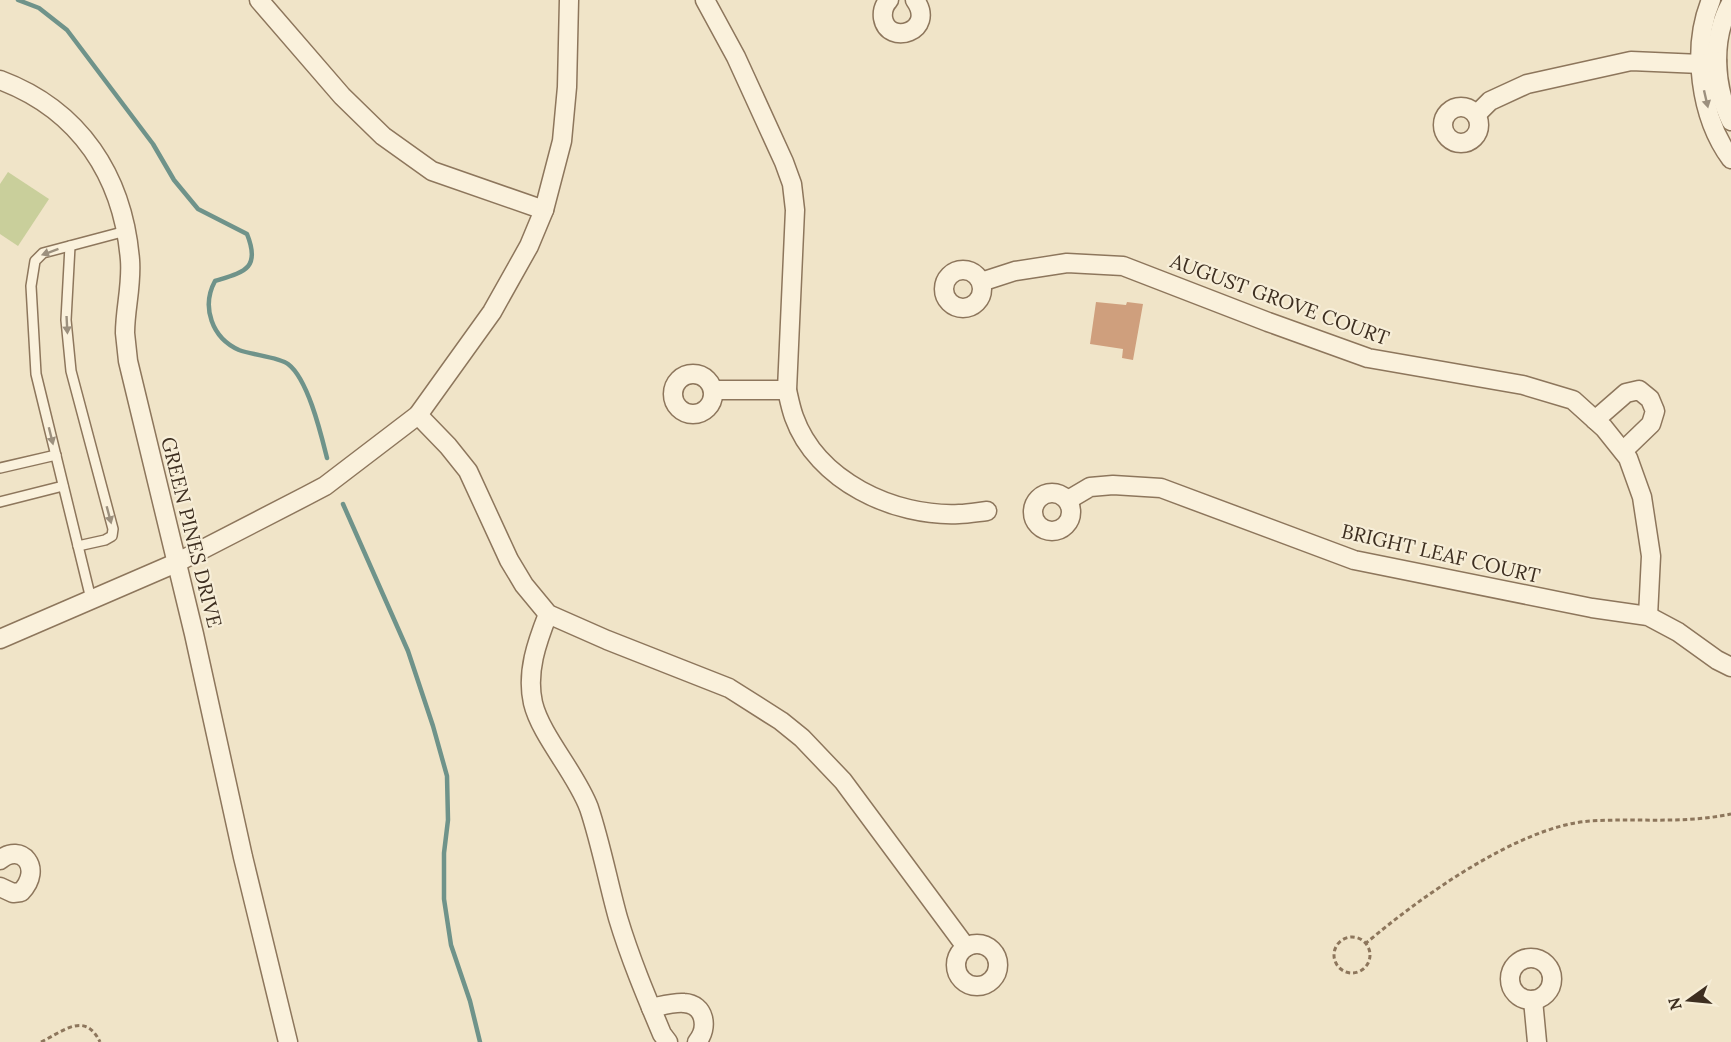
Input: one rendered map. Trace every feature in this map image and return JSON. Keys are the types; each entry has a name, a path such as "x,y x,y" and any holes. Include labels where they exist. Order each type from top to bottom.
{"street":[{"path":"259,0 342,96 383,136 432,171 544,210"},
{"path":"0,639 176,563 325,486 418,416 492,312 529,246 544,210 562,141 567,87 569,0"},
{"path":"705,0 736,57 792,184 795,210 787,390 794,417 804,439 822,464 852,486 901,507 958,514 987,511"},
{"path":"889,0 883,8 884,23 889,29 903,34 916,27 920,20 921,13 915,0"},
{"path":"1711,0 1705,21 1709,63 1720,85 1731,122"},
{"path":"1731,3 1709,63 1704,89 1712,125 1731,159"},
{"path":"1476,115 1490,101 1527,84 1631,60 1709,63"},
{"name":"GREEN PINES DRIVE","path":"0,80 50,107 86,141 102,162 122,210 131,283 125,333 128,361 194,634 243,857 288,1042"},
{"name":"AUGUST GROVE COURT","path":"981,282 1015,271 1067,263 1123,266 1368,358 1523,385 1573,400 1595,420 1628,458 1642,497 1651,556 1648,616"},
{"path":"713,390 787,390"},
{"path":"1595,420 1626,393 1639,390 1650,399 1655,411 1651,424 1623,451"},
{"path":"418,416 448,446 468,471 509,560 524,585 548,614 729,688 781,721 802,738 843,781 966,947"},
{"name":"BRIGHT LEAF COURT","path":"1068,500 1090,487 1113,484 1161,488 1354,560 1592,608 1648,616 1678,632 1717,660 1731,667"},
{"path":"548,614 532,659 533,704 588,806 619,922 651,1008 668,1042"},
{"path":"0,860 9,854 22,856 32,873 30,881 21,892 13,893 0,887"},
{"path":"1533,1000 1537,1042"},
{"path":"651,1008 684,1002 698,1008 705,1022 705,1030 697,1042"}],"lane":[{"path":"91,599 36,374 31,286 35,261 43,253 126,231"},
{"path":"70,246 66,320 71,371 112,529 112,536 105,540 78,546"},
{"path":"0,468 56,455"},
{"path":"0,502 63,486"}],"path":[{"path":"1365,944 1424,897 1495,855 1542,832 1563,825 1591,821 1657,822 1731,814"},
{"path":"1355,937 1365,944 1369,960 1363,969 1358,972 1346,972 1337,966 1335,948 1343,939 1355,937"},
{"path":"41,1042 75,1026 85,1024 94,1030 100,1042"}],"green space":[{"path":"8,172 49,199 18,246 0,234 0,184"}],"building":[{"path":"1096,302 1143,304 1133,360 1122,358 1123,349 1090,344"}],"waterway":[{"path":"18,0 39,8 67,30 153,144 174,180 198,209 247,234 251,246 251,262 242,271 215,281 209,301 212,321 216,330 230,345 244,352 284,362 295,371 308,394 327,458"},
{"path":"343,504 408,651 447,776 448,820 444,853 444,899 451,945 470,1001 480,1042"}]}
